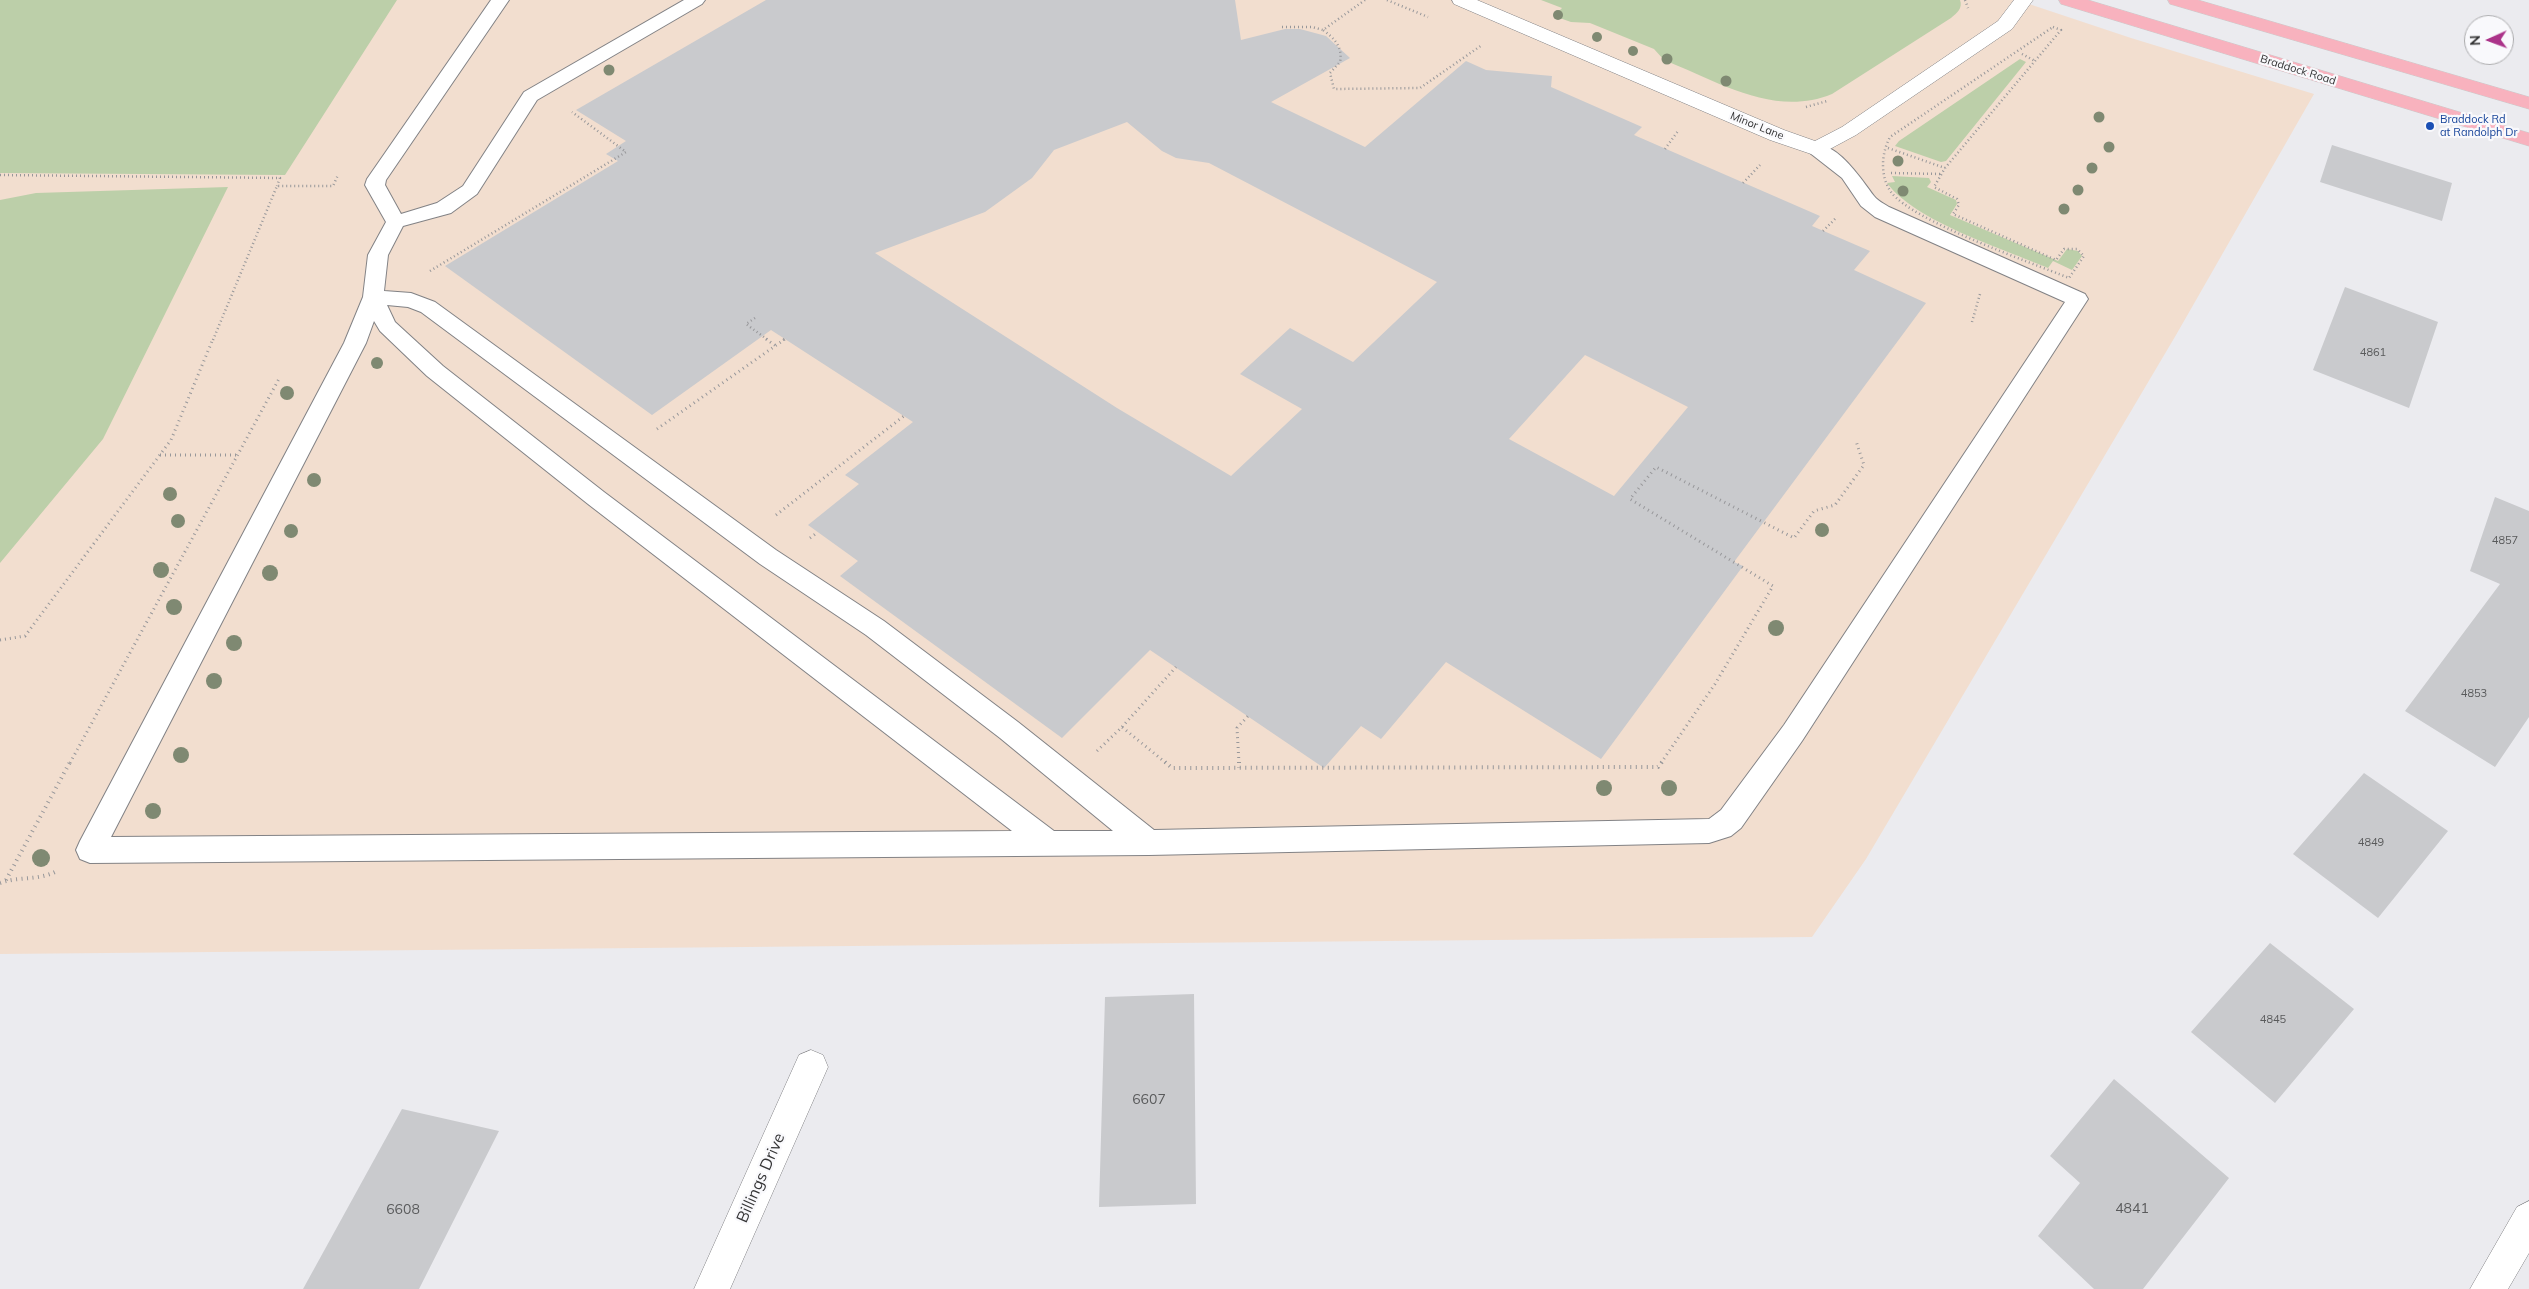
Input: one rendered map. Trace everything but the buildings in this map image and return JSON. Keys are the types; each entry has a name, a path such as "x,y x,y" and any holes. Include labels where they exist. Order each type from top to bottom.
{"main road":[{"name":"Braddock Road","path":"2068,0 2529,140"},
{"path":"2177,0 2529,103"}],"street":[{"name":"Minor Lane","path":"1461,0 1768,131 1817,149"},
{"path":"1817,149 1849,131 2005,25 2024,0"},
{"name":"Billings Drive","path":"712,1289 811,1067"},
{"path":"2488,1289 2529,1219"}],"lane":[{"path":"396,222 376,185 376,179 474,41 500,0"},
{"path":"696,0 530,96 470,190 444,208 396,222 378,255 373,297 356,343 90,850 1149,843 1709,831 1721,827 1731,820 1798,725 2078,298 1882,212 1868,202 1849,174 1817,149"},
{"path":"373,297 411,300 428,307 768,557 875,628 1009,730 1149,843"},
{"path":"373,297 387,326 435,371 596,498 1049,843"}],"path":[{"path":"1323,30 1365,0"},
{"path":"1965,0 1968,6 1967,15"},
{"path":"1282,28 1312,27 1323,30 1334,38 1341,49 1341,59 1336,69 1330,73 1334,89 1420,88 1487,42"},
{"path":"1883,172 1942,174 1945,168 2061,30 2053,27"},
{"path":"2017,52 2035,61"},
{"path":"1800,108 1834,99"},
{"path":"423,275 626,152 564,106"},
{"path":"1665,148 1679,130"},
{"path":"1885,146 1945,168"},
{"path":"1743,183 1766,159"},
{"path":"0,176 280,178 171,440 25,636 0,640"},
{"path":"277,186 333,186"},
{"path":"1824,231 1839,216"},
{"path":"754,318 746,324 776,346"},
{"path":"650,434 785,338"},
{"path":"6,880 280,377"},
{"path":"769,520 904,416"},
{"path":"1122,727 1172,768 1658,767 1715,684 1773,586 1630,499 1656,466 1794,538 1814,510 1835,505 1864,465 1856,441"},
{"path":"159,455 238,455"},
{"path":"1095,752 1122,727 1176,667"},
{"path":"1239,768 1237,728 1248,716"},
{"path":"0,883 6,880 45,879 90,850"}],"shaded area":[{"path":"0,0 2017,0 2131,38 2314,94 2176,335 1866,859 1812,937 0,954"}],"green space":[{"path":"0,0 397,0 285,175 0,173"},
{"path":"1541,0 1960,0 1961,5 1951,18 1832,94 1810,100 1789,102 1746,94 1664,60 1654,49 1590,23 1571,22 1554,16 1562,8"},
{"path":"2020,59 2026,62 1946,161 1941,162 1895,146 1899,141"},
{"path":"1892,176 1929,178 1931,182 1927,187 1956,200 1957,204 1950,215 2058,261 2067,249 2078,251 2082,256 2072,270 2053,261 2048,268 1984,243 1939,222 1900,197 1887,183 1895,182"},
{"path":"228,187 103,439 0,563 0,200 36,193"}],"place":[{"name":"Braddock Rd at Randolph Dr","path":"2430,126"}]}
